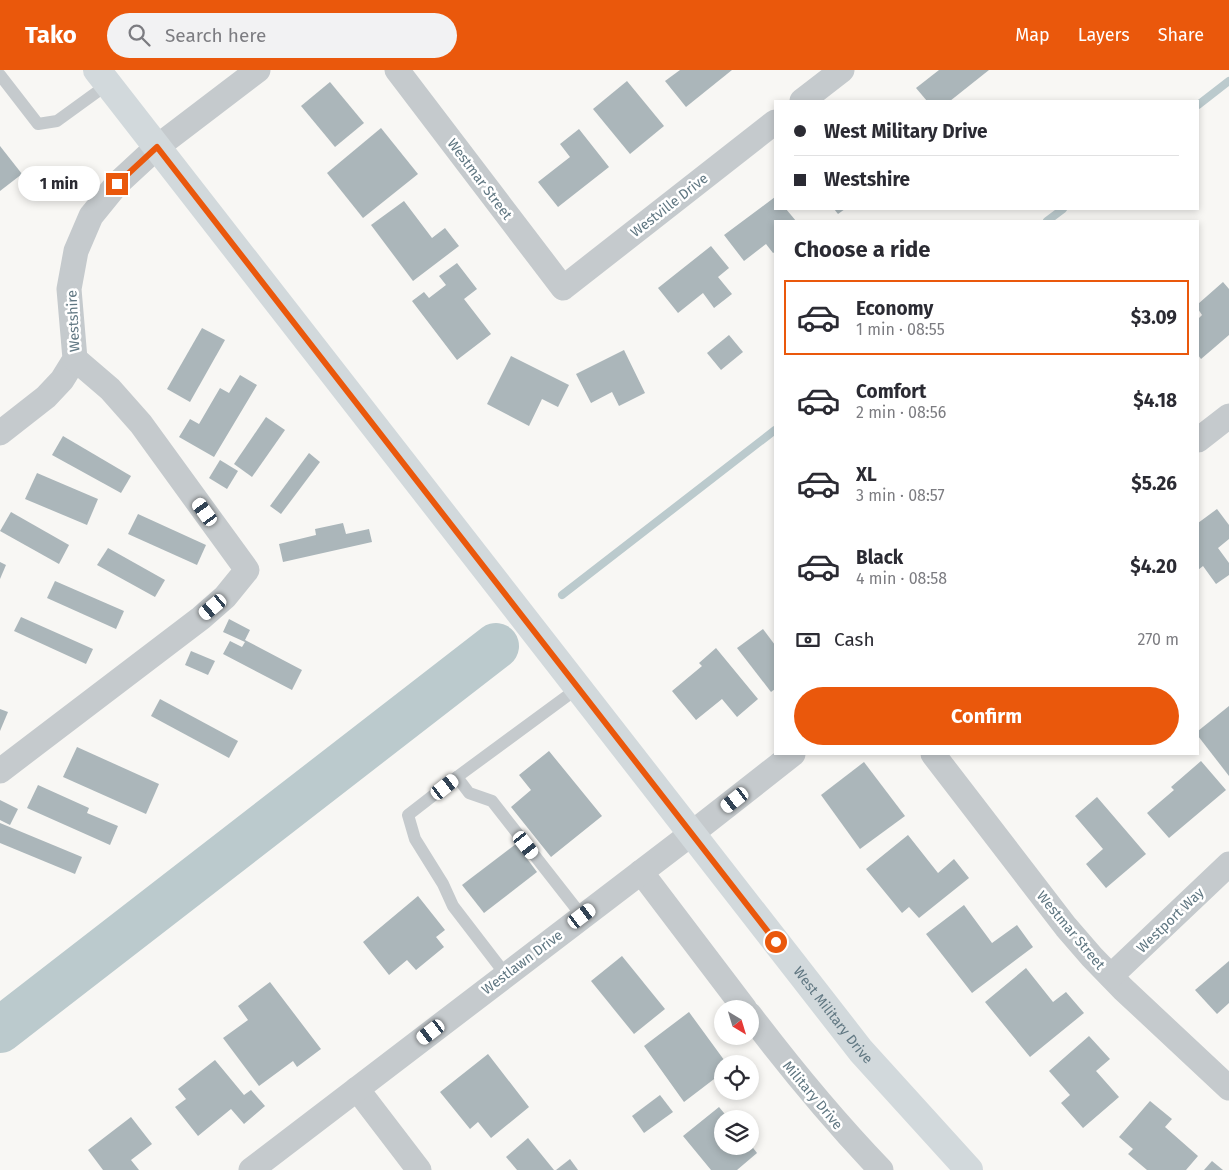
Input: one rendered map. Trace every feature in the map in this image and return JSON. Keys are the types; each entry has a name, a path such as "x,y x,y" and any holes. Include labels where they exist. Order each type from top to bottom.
{"main road":[{"name":"West Military Drive","path":"102,77 861,1051 969,1170"}],"street":[{"name":"Westshire","path":"0,433 46,397 62,380 75,359 69,290 76,251 91,216 117,184 157,147 258,70"},
{"name":"Westmar Street","path":"396,70 563,288"},
{"path":"803,100 842,70"},
{"name":"Westville Drive","path":"563,288 774,123"},
{"path":"0,771 201,618 225,597 248,570 141,424 110,389 75,359"},
{"path":"1199,439 1229,416"},
{"name":"Westlawn Drive","path":"252,1170 792,755"},
{"name":"Westmar Street","path":"934,755 1066,927 1111,976 1229,1088"},
{"name":"Westport Way","path":"1111,976 1229,864"},
{"path":"641,872 738,1000"},
{"name":"Military Drive","path":"759,1027 842,1130 881,1170"},
{"path":"356,1089 420,1170"}],"lane":[{"path":"0,74 38,124 58,121 102,77"},
{"path":"506,975 453,906 443,884 415,839 408,815 578,688"},
{"path":"457,777 469,793 492,802 582,916"}],"building":[{"path":"680,70 732,70 686,107 665,81"},
{"path":"939,70 989,70 951,100 926,100 916,88"},
{"path":"627,81 664,126 630,154 593,109"},
{"path":"330,82 364,123 335,147 301,106"},
{"path":"381,128 418,174 363,218 327,173"},
{"path":"579,129 609,167 558,207 538,182 570,157 560,144"},
{"path":"0,146 22,174 0,191"},
{"path":"774,198 774,210 787,210 795,220 774,220 774,252 766,244 744,261 724,235"},
{"path":"404,201 432,238 445,228 459,246 413,281 371,225"},
{"path":"835,210 844,210 838,214"},
{"path":"711,246 729,268 718,277 732,294 714,308 703,293 678,313 658,288"},
{"path":"457,263 477,289 464,299 491,334 457,360 412,301 424,292 429,298 446,285 439,276"},
{"path":"1223,282 1229,289 1229,335 1201,359 1199,356 1199,318 1202,315 1199,310 1199,303"},
{"path":"202,328 225,340 190,402 167,389"},
{"path":"729,335 743,352 721,370 707,353"},
{"path":"624,350 645,393 619,406 612,392 591,403 576,374"},
{"path":"511,356 569,385 558,407 542,399 529,426 487,404"},
{"path":"240,375 257,385 214,457 179,437 190,419 199,424 220,388 229,393"},
{"path":"266,417 285,430 252,477 234,464"},
{"path":"63,436 131,476 121,493 52,455"},
{"path":"309,453 320,462 281,514 270,506"},
{"path":"220,460 238,471 227,489 209,478"},
{"path":"37,473 98,499 87,525 25,499"},
{"path":"1217,509 1229,525 1229,539 1218,548 1229,563 1229,575 1216,584 1203,566 1199,569 1199,522"},
{"path":"11,512 69,545 59,564 0,531"},
{"path":"138,514 206,545 197,565 128,534"},
{"path":"343,523 346,534 369,529 372,542 283,562 279,544 316,535 315,529"},
{"path":"108,548 165,580 155,597 97,565"},
{"path":"0,562 6,565 0,579"},
{"path":"55,581 124,611 116,629 47,598"},
{"path":"21,617 93,649 86,664 14,631"},
{"path":"229,619 250,630 245,640 302,670 292,690 223,654 230,641 242,647 245,642 223,632"},
{"path":"763,629 774,644 774,690 771,692 737,648"},
{"path":"716,648 758,699 737,717 722,699 696,720 672,691 702,666 699,663"},
{"path":"191,651 215,661 208,675 185,665"},
{"path":"160,699 238,741 229,758 151,716"},
{"path":"1229,706 1229,776 1199,737 1199,730"},
{"path":"0,709 8,712 0,731"},
{"path":"77,747 159,784 146,814 63,777"},
{"path":"549,751 602,816 551,857 511,807 531,790 519,775"},
{"path":"1201,761 1226,790 1169,838 1147,813 1174,790 1171,787"},
{"path":"864,762 905,816 860,849 821,795"},
{"path":"38,785 89,808 87,813 118,826 110,845 27,808"},
{"path":"1097,797 1146,854 1106,888 1086,864 1103,849 1075,816"},
{"path":"0,800 18,809 10,825 0,820"},
{"path":"0,823 82,857 75,874 0,843"},
{"path":"908,835 938,873 954,859 969,878 919,918 909,907 902,913 866,869"},
{"path":"516,844 537,872 484,913 462,885"},
{"path":"418,896 445,930 436,937 444,947 416,970 407,960 389,975 363,942"},
{"path":"964,905 992,943 1017,925 1033,947 972,993 926,934"},
{"path":"622,956 665,1009 634,1034 591,981"},
{"path":"1229,961 1229,1003 1217,1014 1195,990"},
{"path":"1026,968 1053,1002 1066,992 1084,1013 1030,1057 985,1002"},
{"path":"270,982 321,1049 297,1067 293,1061 259,1086 223,1038 248,1020 238,1006"},
{"path":"689,1012 720,1055 714,1055 714,1079 684,1102 644,1046"},
{"path":"1089,1036 1110,1059 1096,1071 1119,1097 1083,1128 1061,1103 1070,1095 1049,1071"},
{"path":"488,1054 529,1107 491,1138 478,1122 470,1129 440,1092"},
{"path":"215,1060 244,1095 251,1090 265,1106 244,1124 231,1109 198,1136 175,1107 186,1099 178,1089"},
{"path":"660,1095 673,1112 644,1133 632,1116"},
{"path":"1150,1101 1172,1119 1165,1127 1198,1156 1186,1170 1147,1170 1128,1154 1133,1149 1119,1137"},
{"path":"714,1111 714,1155 755,1155 737,1170 711,1170 683,1136"},
{"path":"131,1117 152,1144 131,1160 139,1170 103,1170 88,1150"},
{"path":"528,1138 554,1170 517,1170 506,1157"},
{"path":"570,1159 578,1170 556,1170"},
{"path":"1212,1161 1223,1170 1204,1170"}],"waterway":[{"path":"1199,104 1229,81"},
{"path":"1048,220 1062,210"},
{"path":"562,595 774,431"},
{"path":"0,1030 496,646"}],"route":[{"path":"117,184 157,147 776,942"}]}
